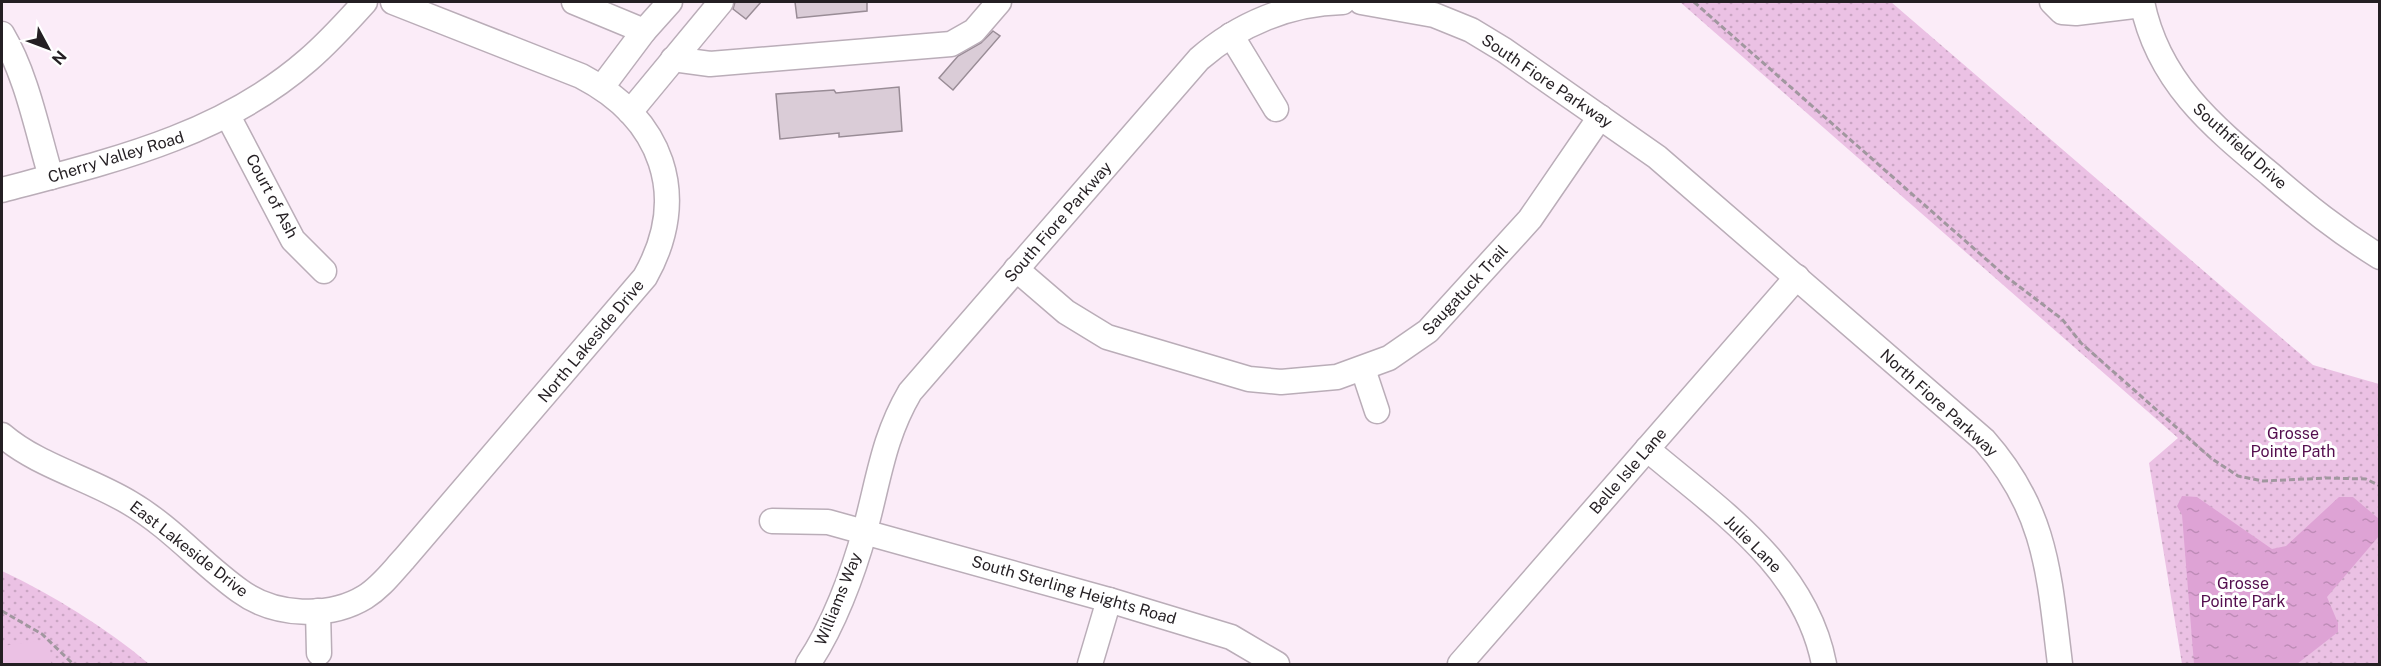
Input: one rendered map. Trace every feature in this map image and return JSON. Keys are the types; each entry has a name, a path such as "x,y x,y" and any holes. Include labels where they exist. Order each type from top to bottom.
{"street":[{"name":"Cherry Valley Road","path":"2,190 145,150 187,136 228,116 268,91 307,62 333,38 365,2"},
{"name":"North Lakeside Drive","path":"318,611 348,605 377,588 645,277 660,251 666,219 665,185 655,147 643,125 602,87 519,51 393,2"},
{"path":"574,2 644,31"},
{"path":"602,87 644,31 670,2"},
{"path":"630,112 722,2"},
{"path":"673,59 710,64 951,44 974,31 999,2"},
{"name":"South Fiore Parkway","path":"864,532 886,442 896,417 910,392 1199,59 1231,34 1265,18 1298,7 1343,2"},
{"name":"South Fiore Parkway","path":"1361,2 1434,15 1471,30 1657,157 1713,204"},
{"path":"2052,2 2062,12 2076,13 2142,3"},
{"name":"Southfield Drive","path":"2142,3 2167,68 2196,109 2336,231 2379,257"},
{"path":"2,34 11,50 32,110 51,177"},
{"path":"1231,34 1276,109"},
{"name":"Court of Ash","path":"228,116 293,240 324,271"},
{"name":"Saugatuck Trail","path":"1016,269 1066,312 1107,337 1214,371 1249,379 1281,382 1320,380 1363,369 1413,344 1462,297 1530,219 1600,117"},
{"name":"North Fiore Parkway","path":"1713,204 1984,440 2006,465 2028,503 2037,526 2049,574 2060,664"},
{"name":"Belle Isle Lane","path":"1460,664 1797,277"},
{"path":"1363,369 1377,411"},
{"name":"East Lakeside Drive","path":"2,435 52,465 132,504 254,600 291,611 318,611"},
{"name":"Julie Lane","path":"1647,449 1771,558 1794,587 1809,616 1824,664"},
{"name":"South Sterling Heights Road","path":"772,521 828,522 1108,600 1231,637 1277,664"},
{"name":"Williams Way","path":"808,664 822,642 864,532"},
{"path":"1090,664 1108,600"},
{"path":"318,611 319,653"}],"path":[{"path":"1694,2 2004,274 2062,319 2081,343 2211,458 2238,476 2262,481 2366,479 2379,486"},
{"path":"2,611 42,634 73,664"}],"green space":[{"name":"Grosse Pointe Path","path":"1680,2 1891,2 2313,365 2379,384 2379,664 2182,664 2149,463 2178,438"},
{"path":"2,571 78,613 115,637 149,664 2,664"},
{"path":"45,640 50,645 51,664 2,664 2,646"}],"water":[{"name":"Grosse Pointe Park","path":"2182,496 2197,497 2272,549 2286,546 2339,497 2353,497 2379,519 2379,536 2327,597 2338,623 2338,632 2297,664 2194,664 2182,515 2177,506"}],"building":[{"path":"735,2 761,2 746,19 733,9"},
{"path":"795,2 867,2 867,11 797,18"},
{"path":"993,31 1000,36 953,90 939,78 958,56 981,43"},
{"path":"899,87 902,131 839,137 839,133 780,139 776,94 834,90 836,93"}]}
